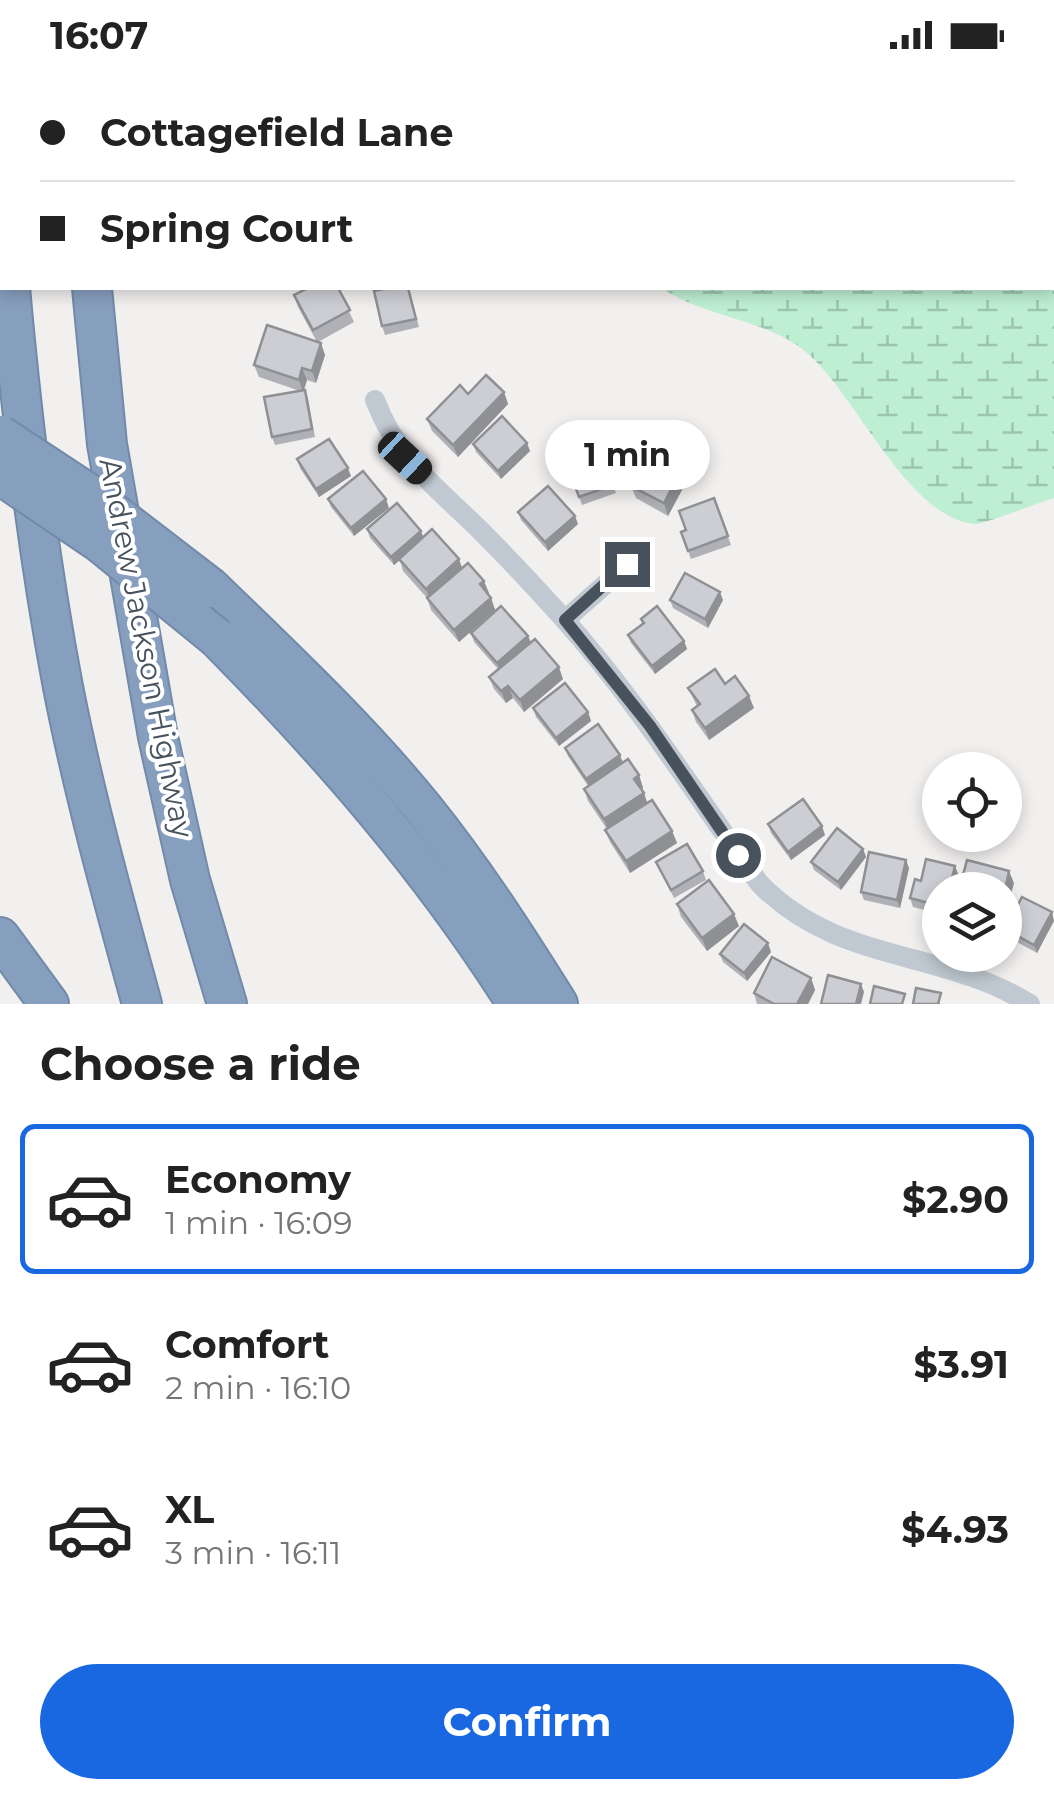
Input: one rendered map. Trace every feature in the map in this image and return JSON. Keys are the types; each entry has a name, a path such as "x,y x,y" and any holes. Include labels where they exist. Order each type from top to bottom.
{"highway":[{"path":"10,290 40,556 64,690 104,867 142,1004"},
{"name":"Andrew Jackson Highway","path":"92,290 107,444 158,737 190,880 227,1004"},
{"path":"0,436 85,491 211,588 350,726 425,810 558,1004"},
{"path":"0,474 99,542 217,638 312,735 450,904 516,1004"},
{"path":"0,937 49,1004"}],"street":[{"path":"375,400 391,438 405,458 565,620 650,726 759,884 775,900 817,929 841,939 978,978 1030,1004"},
{"path":"565,620 627,564"}],"green space":[{"path":"665,290 1054,290 1054,498 975,524 950,517 905,478 826,372 807,353 774,333"}],"building":[{"path":"304,290 339,290 350,310 313,330 294,295"},
{"path":"409,290 416,319 382,326 374,291"},
{"path":"267,325 321,343 312,371 302,368 299,380 254,365"},
{"path":"486,375 504,392 453,445 427,419 460,385 468,394"},
{"path":"305,390 312,429 272,437 264,397"},
{"path":"502,416 527,443 498,471 473,444"},
{"path":"658,435 672,442 668,451 686,461 664,503 631,486"},
{"path":"329,439 348,468 316,489 297,459"},
{"path":"599,447 613,485 579,497 565,459"},
{"path":"363,471 386,499 351,528 328,499"},
{"path":"548,486 575,516 545,542 518,512"},
{"path":"714,498 728,536 688,551 679,511"},
{"path":"397,503 421,531 391,557 367,529"},
{"path":"432,529 459,559 426,589 399,559"},
{"path":"468,563 484,581 480,584 491,598 454,630 427,598"},
{"path":"685,573 720,592 705,619 670,600"},
{"path":"501,606 528,636 497,663 471,633"},
{"path":"657,606 684,641 652,666 628,635"},
{"path":"535,639 559,667 520,700 508,686 501,691 489,677"},
{"path":"715,669 725,684 735,676 749,696 705,728 692,710 700,704 688,688"},
{"path":"565,683 588,712 556,738 533,708"},
{"path":"598,724 620,755 586,779 565,748"},
{"path":"628,759 639,775 634,779 644,793 604,819 584,789"},
{"path":"803,799 822,826 788,852 768,824"},
{"path":"652,800 672,831 626,861 605,830"},
{"path":"837,828 863,849 838,882 811,862"},
{"path":"687,844 703,871 671,890 656,862"},
{"path":"869,852 906,860 897,900 861,892"},
{"path":"926,859 955,866 954,872 923,872"},
{"path":"967,860 1009,871 1009,872 964,872"},
{"path":"922,877 922,901 910,898 915,879 921,881"},
{"path":"709,880 734,914 702,938 677,904"},
{"path":"1022,897 1052,912 1034,945 1022,938"},
{"path":"744,924 768,943 744,973 720,954"},
{"path":"772,957 811,978 797,1004 774,1004 754,993"},
{"path":"828,975 861,984 856,1004 821,1004"},
{"path":"874,986 905,994 902,1004 870,1004"},
{"path":"916,988 941,993 938,1004 913,1004"}],"route":[{"path":"627,564 565,620 650,726 738,855"}]}
